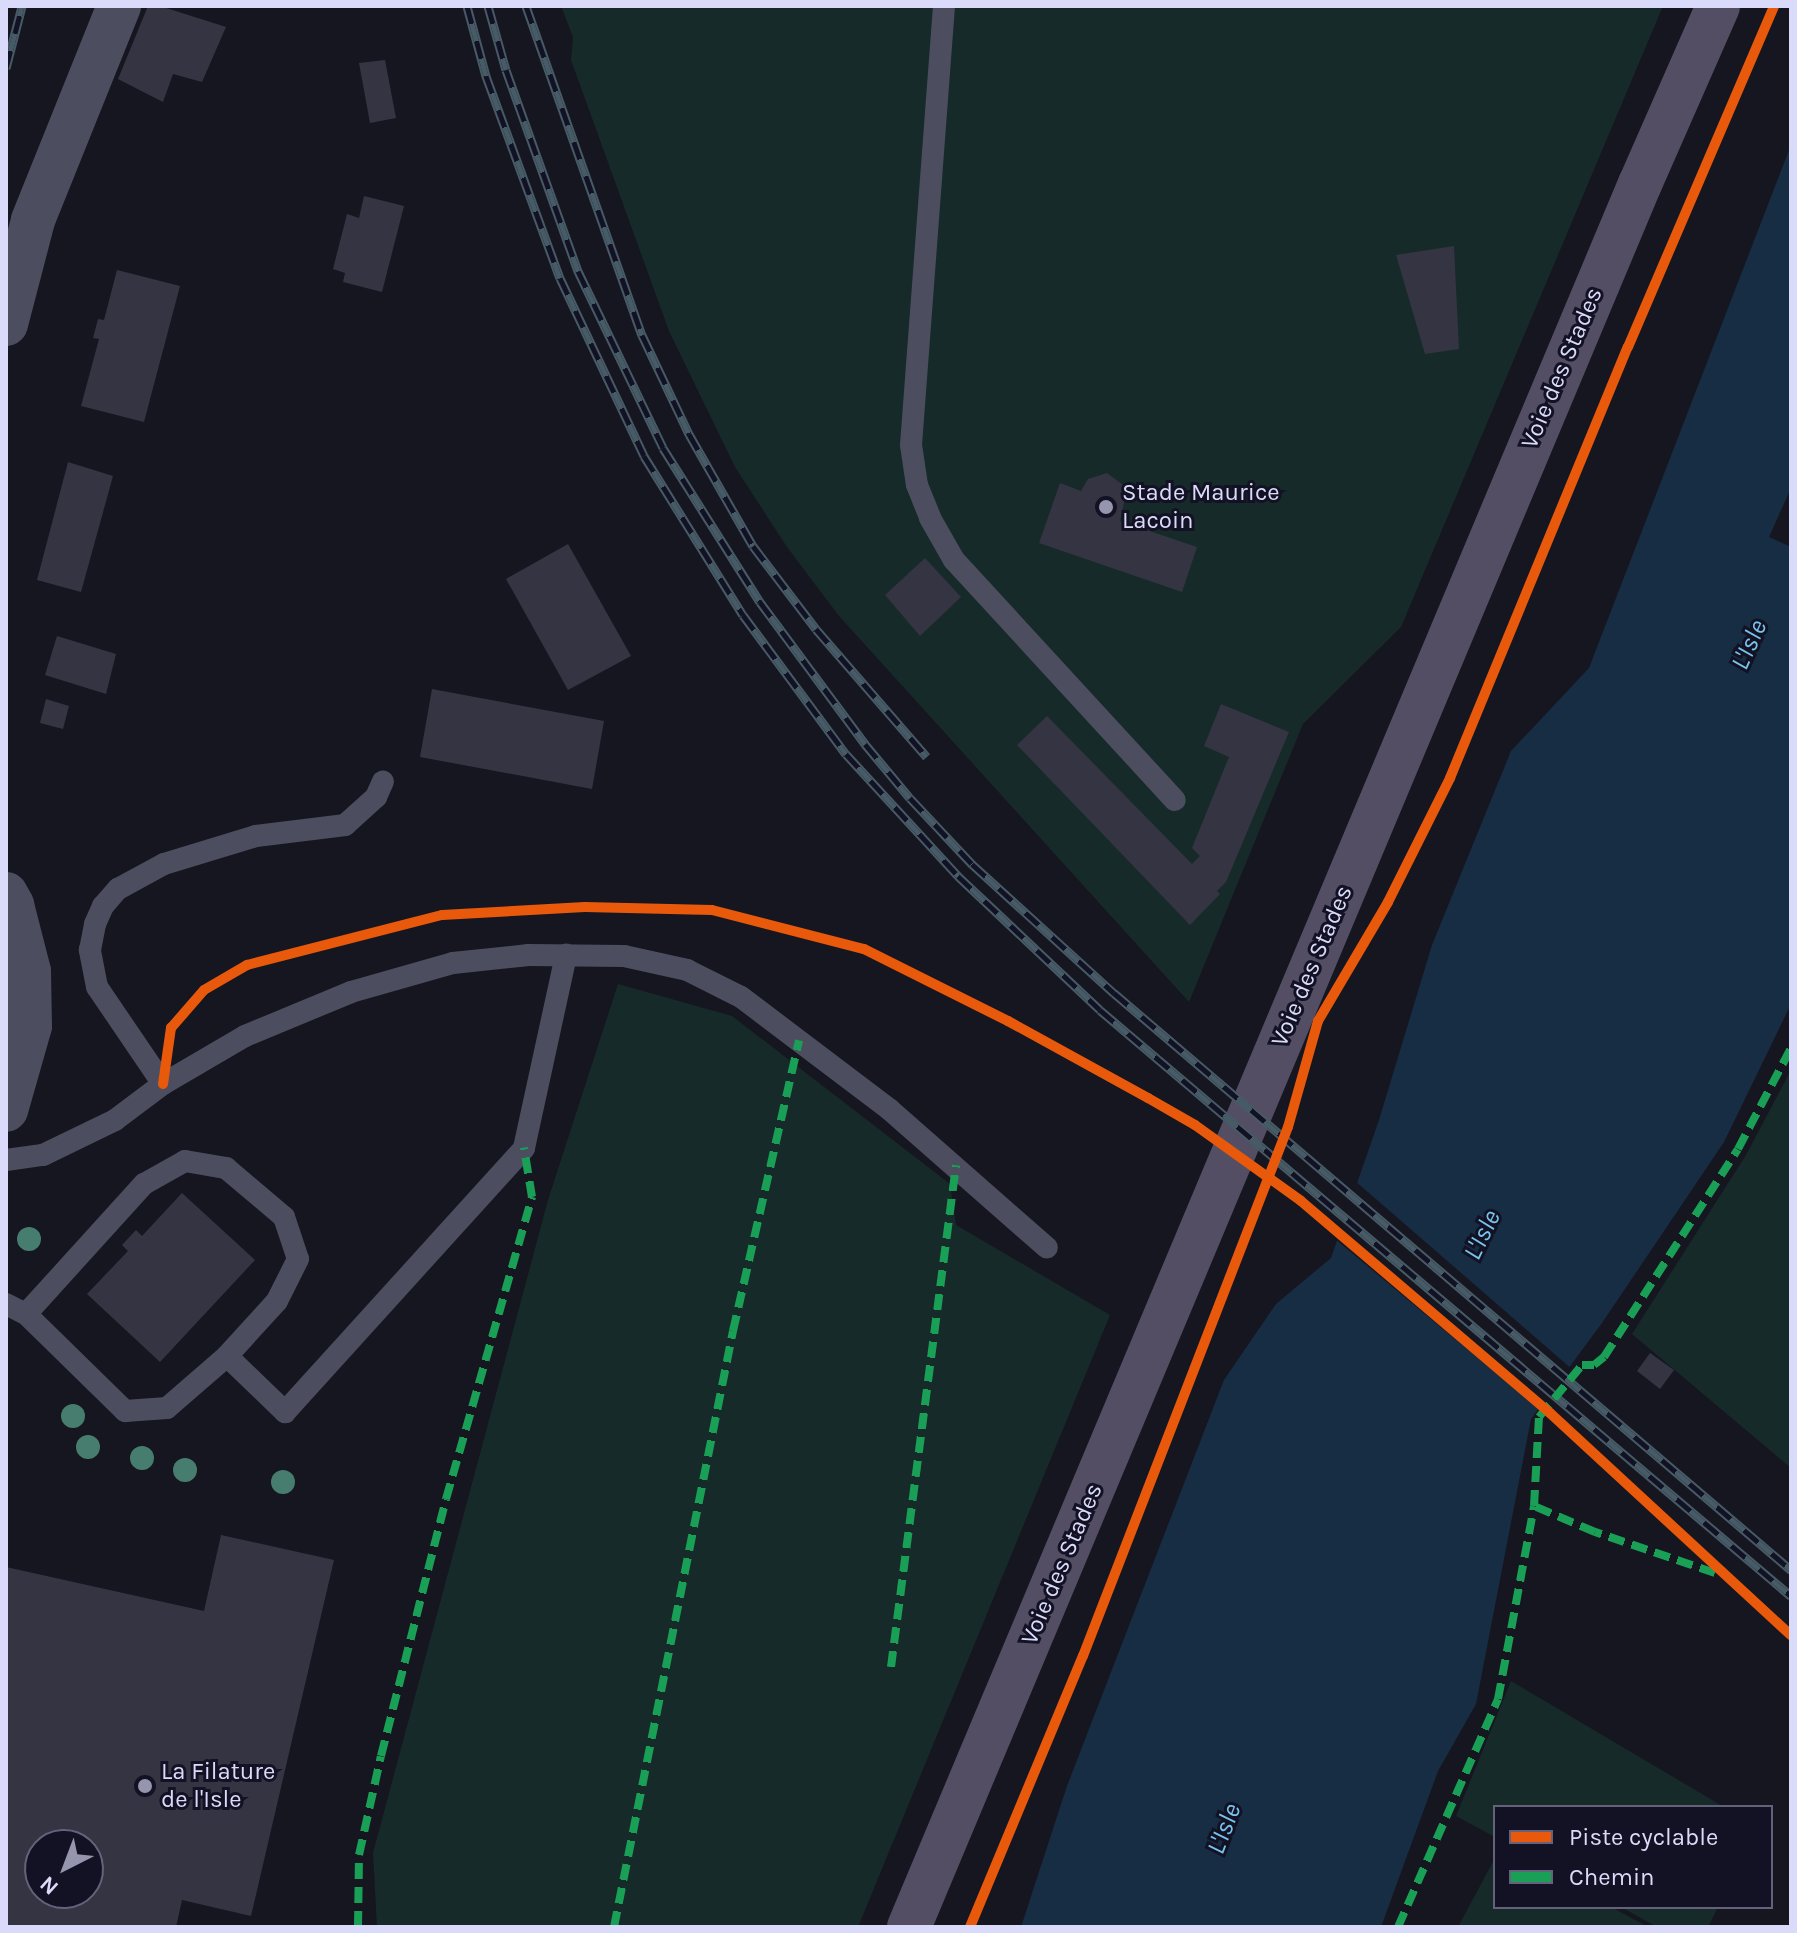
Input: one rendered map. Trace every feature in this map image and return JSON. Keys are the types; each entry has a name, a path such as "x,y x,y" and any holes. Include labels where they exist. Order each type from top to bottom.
{"main road":[{"name":"Voie des Stades","path":"909,1927 1633,198 1718,6"}],"street":[{"path":"6,324 33,220 119,6"},
{"path":"6,894 12,905 29,971 30,1026 6,1110"}],"lane":[{"path":"944,6 911,445 917,485 930,518 954,560 1175,800"},
{"path":"163,1084 97,987 90,950 95,924 103,906 118,889 164,864 256,836 345,825 376,797 383,781"},
{"path":"227,1356 285,1412 524,1148 566,955"},
{"path":"6,1160 43,1155 115,1120 163,1084 245,1036 351,992 453,963 566,955 624,956 687,970 741,997 889,1109 1047,1248"},
{"path":"185,1161 226,1168 284,1217 298,1259 277,1301 227,1356 167,1408 125,1411 16,1309 144,1184 185,1161"}],"green space":[{"name":"Stade Maurice Lacoin","path":"561,6 1663,6 1401,627 1303,724 1189,1002 839,616 787,547 735,467 669,331 571,60 573,37"},
{"path":"618,984 732,1016 950,1184 956,1225 1110,1315 858,1927 377,1927 373,1853 548,1200"},
{"path":"1791,1070 1791,1468 1632,1334 1746,1155"},
{"path":"1511,1681 1721,1805 1493,1805 1493,1836 1456,1816"},
{"path":"1493,1862 1493,1909 1615,1909 1648,1927 1458,1927"},
{"path":"1625,1909 1717,1909 1708,1927 1657,1927"}],"water":[{"name":"L'Isle","path":"1791,145 1791,488 1769,537 1791,547 1791,1004 1724,1142 1602,1323 1531,1419 1476,1704 1438,1771 1381,1927 1021,1927 1067,1786 1224,1380 1276,1304 1331,1258 1379,1120 1432,945 1511,751 1589,668"}],"pier":[{"path":"1354,1180 1573,1370 1542,1412 1334,1238"}],"building":[{"path":"148,6 160,6 226,27 202,82 173,74 163,102 118,79"},
{"path":"385,60 396,118 370,123 359,63"},
{"path":"364,196 404,206 382,292 343,282 345,273 333,269 347,214 359,218"},
{"path":"1454,246 1459,349 1425,354 1396,255"},
{"path":"117,270 180,286 144,422 81,406 99,339 93,338 98,319 104,320"},
{"path":"68,462 113,476 81,592 37,580"},
{"path":"1107,473 1127,488 1120,521 1197,547 1182,592 1039,543 1060,483 1081,491 1088,479"},
{"path":"568,544 631,656 568,690 506,579"},
{"path":"925,558 961,597 920,636 885,595"},
{"path":"57,636 116,654 106,694 45,675"},
{"path":"432,689 604,721 592,789 420,757"},
{"path":"46,699 69,706 63,729 40,723"},
{"path":"1221,704 1289,732 1226,882 1217,891 1220,894 1190,925 1017,745 1047,716 1192,864 1200,856 1192,848 1229,757 1204,746"},
{"path":"182,1193 255,1260 160,1362 87,1294 128,1251 122,1245 136,1230 142,1236"},
{"path":"1650,1353 1674,1370 1660,1389 1637,1371"},
{"name":"La Filature de l'Isle","path":"221,1535 334,1560 251,1916 182,1900 176,1927 6,1927 6,1567 204,1611"}],"railway":[{"path":"6,68 22,6"},
{"path":"467,6 486,76 560,278 644,456 743,615 846,754 958,876 1100,1010 1791,1596"},
{"path":"488,6 506,70 578,271 663,448 760,602 865,744 972,864 1114,993 1791,1570"},
{"path":"526,6 642,335 689,434 753,546 816,629 927,757"}],"marked path":[{"path":"614,1927 733,1331 799,1040"},
{"path":"1715,1573 1595,1532 1534,1506 1539,1417 1582,1365 1594,1365 1604,1357 1738,1149 1791,1048"},
{"path":"358,1927 359,1855 381,1756 446,1499 532,1197 524,1148"},
{"path":"891,1667 956,1165"},
{"path":"1398,1927 1498,1699 1534,1506"}],"cycle path":[{"path":"970,1927 1083,1656 1288,1127 1318,1021 1388,902 1450,778 1628,347 1774,6"},
{"path":"163,1084 171,1028 204,990 247,965 442,915 585,907 712,910 864,949 1008,1021 1195,1125 1301,1201 1550,1413 1791,1635"}],"place":[{"name":"Stade Maurice Lacoin","path":"1106,507"},
{"name":"La Filature de l'Isle","path":"145,1786"}]}
